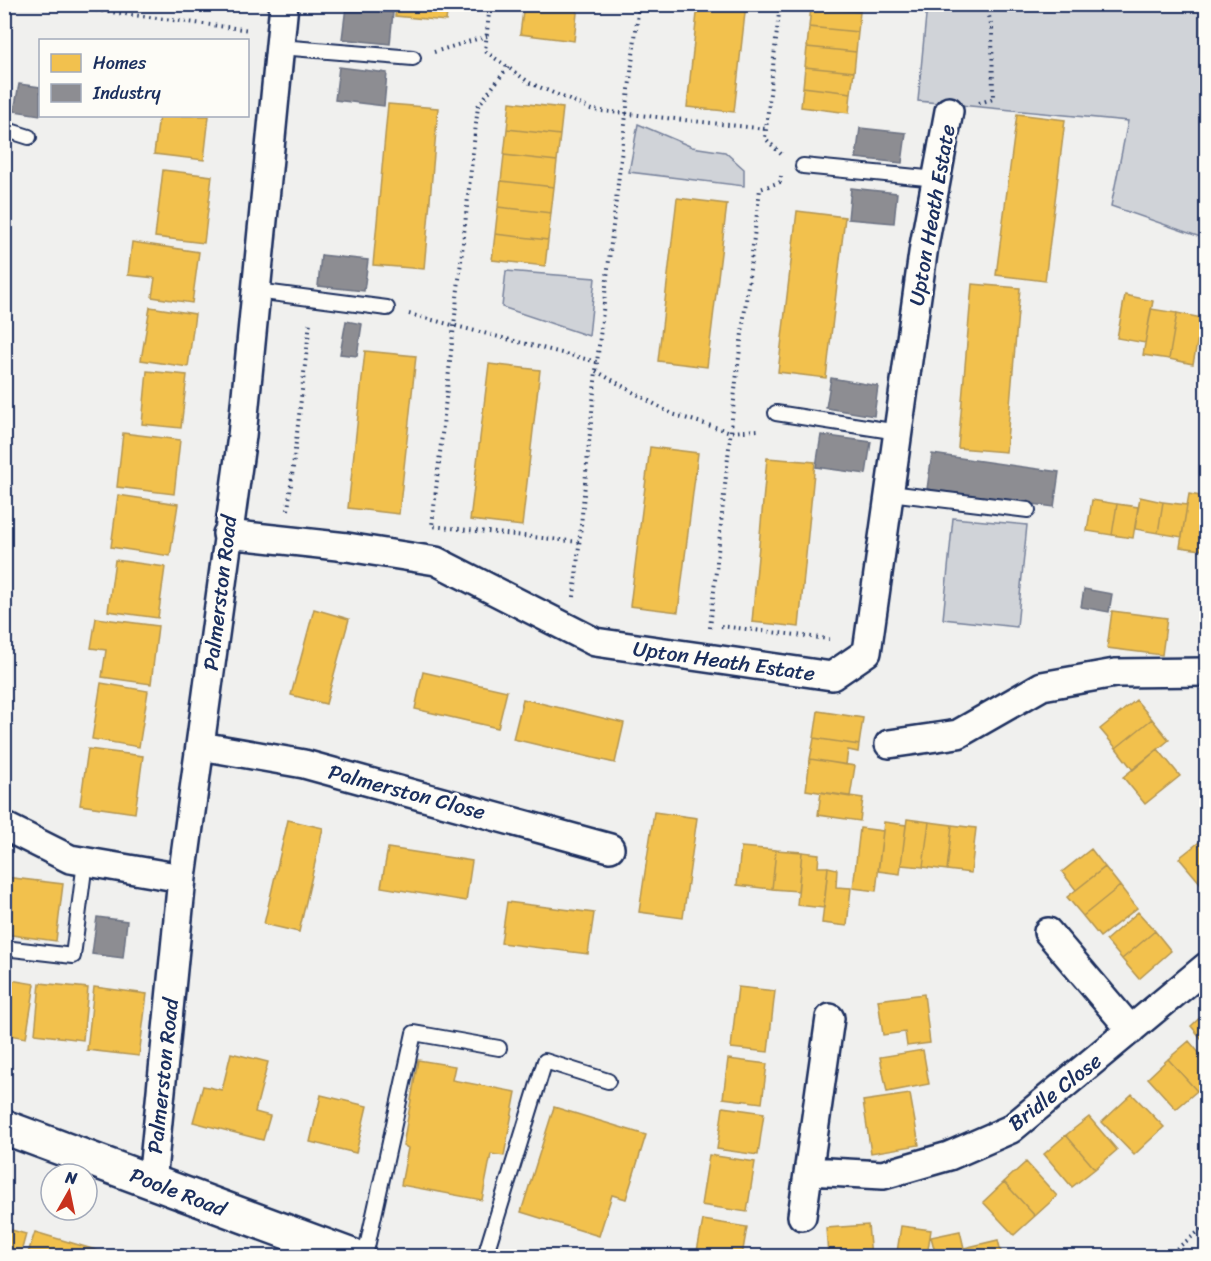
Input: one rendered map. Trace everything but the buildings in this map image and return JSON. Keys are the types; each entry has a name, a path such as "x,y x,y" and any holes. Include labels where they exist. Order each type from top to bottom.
{"main road":[{"name":"Poole Road","path":"4,1127 152,1182 304,1248 352,1257"}],"street":[{"name":"Palmerston Road","path":"152,1182 182,878 242,436 284,4"},
{"name":"Upton Heath Estate","path":"227,534 347,547 436,561 595,642 832,676 867,652 924,246 950,111"},
{"path":"889,744 958,734 1042,686 1116,673 1206,672"},
{"name":"Palmerston Close","path":"201,746 304,764 610,848"},
{"path":"4,826 70,859 182,878"},
{"path":"1048,932 1131,1030"},
{"name":"Bridle Close","path":"809,1171 884,1175 960,1152 1011,1129 1206,967"},
{"path":"802,1216 830,1018"}],"lane":[{"path":"280,41 413,58"},
{"path":"4,129 29,137"},
{"path":"803,166 937,179"},
{"path":"256,291 387,308"},
{"path":"776,414 898,432"},
{"path":"890,493 1028,510"},
{"path":"4,948 73,956 85,862"},
{"path":"365,1257 414,1033 499,1048"},
{"path":"485,1257 545,1061 608,1081"}],"path":[{"path":"48,4 280,41"},
{"path":"490,4 485,51 530,83 593,110 766,129"},
{"path":"574,598 596,371 639,4"},
{"path":"780,4 765,138 785,158"},
{"path":"950,111 993,99 992,28 986,4"},
{"path":"413,58 487,36"},
{"path":"508,67 478,106 432,526 579,542"},
{"path":"704,658 711,624 760,189 780,182 783,166"},
{"path":"298,511 287,510 313,298"},
{"path":"387,308 597,362"},
{"path":"596,371 672,414 731,432 763,430 776,414"},
{"path":"700,623 868,643"},
{"path":"1167,1257 1206,1226"}],"shaded area":[{"path":"927,5 1206,5 1206,239 1111,206 1128,121 918,101"},
{"path":"638,124 692,147 725,152 744,169 744,186 629,172"},
{"path":"506,271 595,278 589,336 502,307"},
{"path":"953,518 1027,525 1017,627 943,619"}]}
